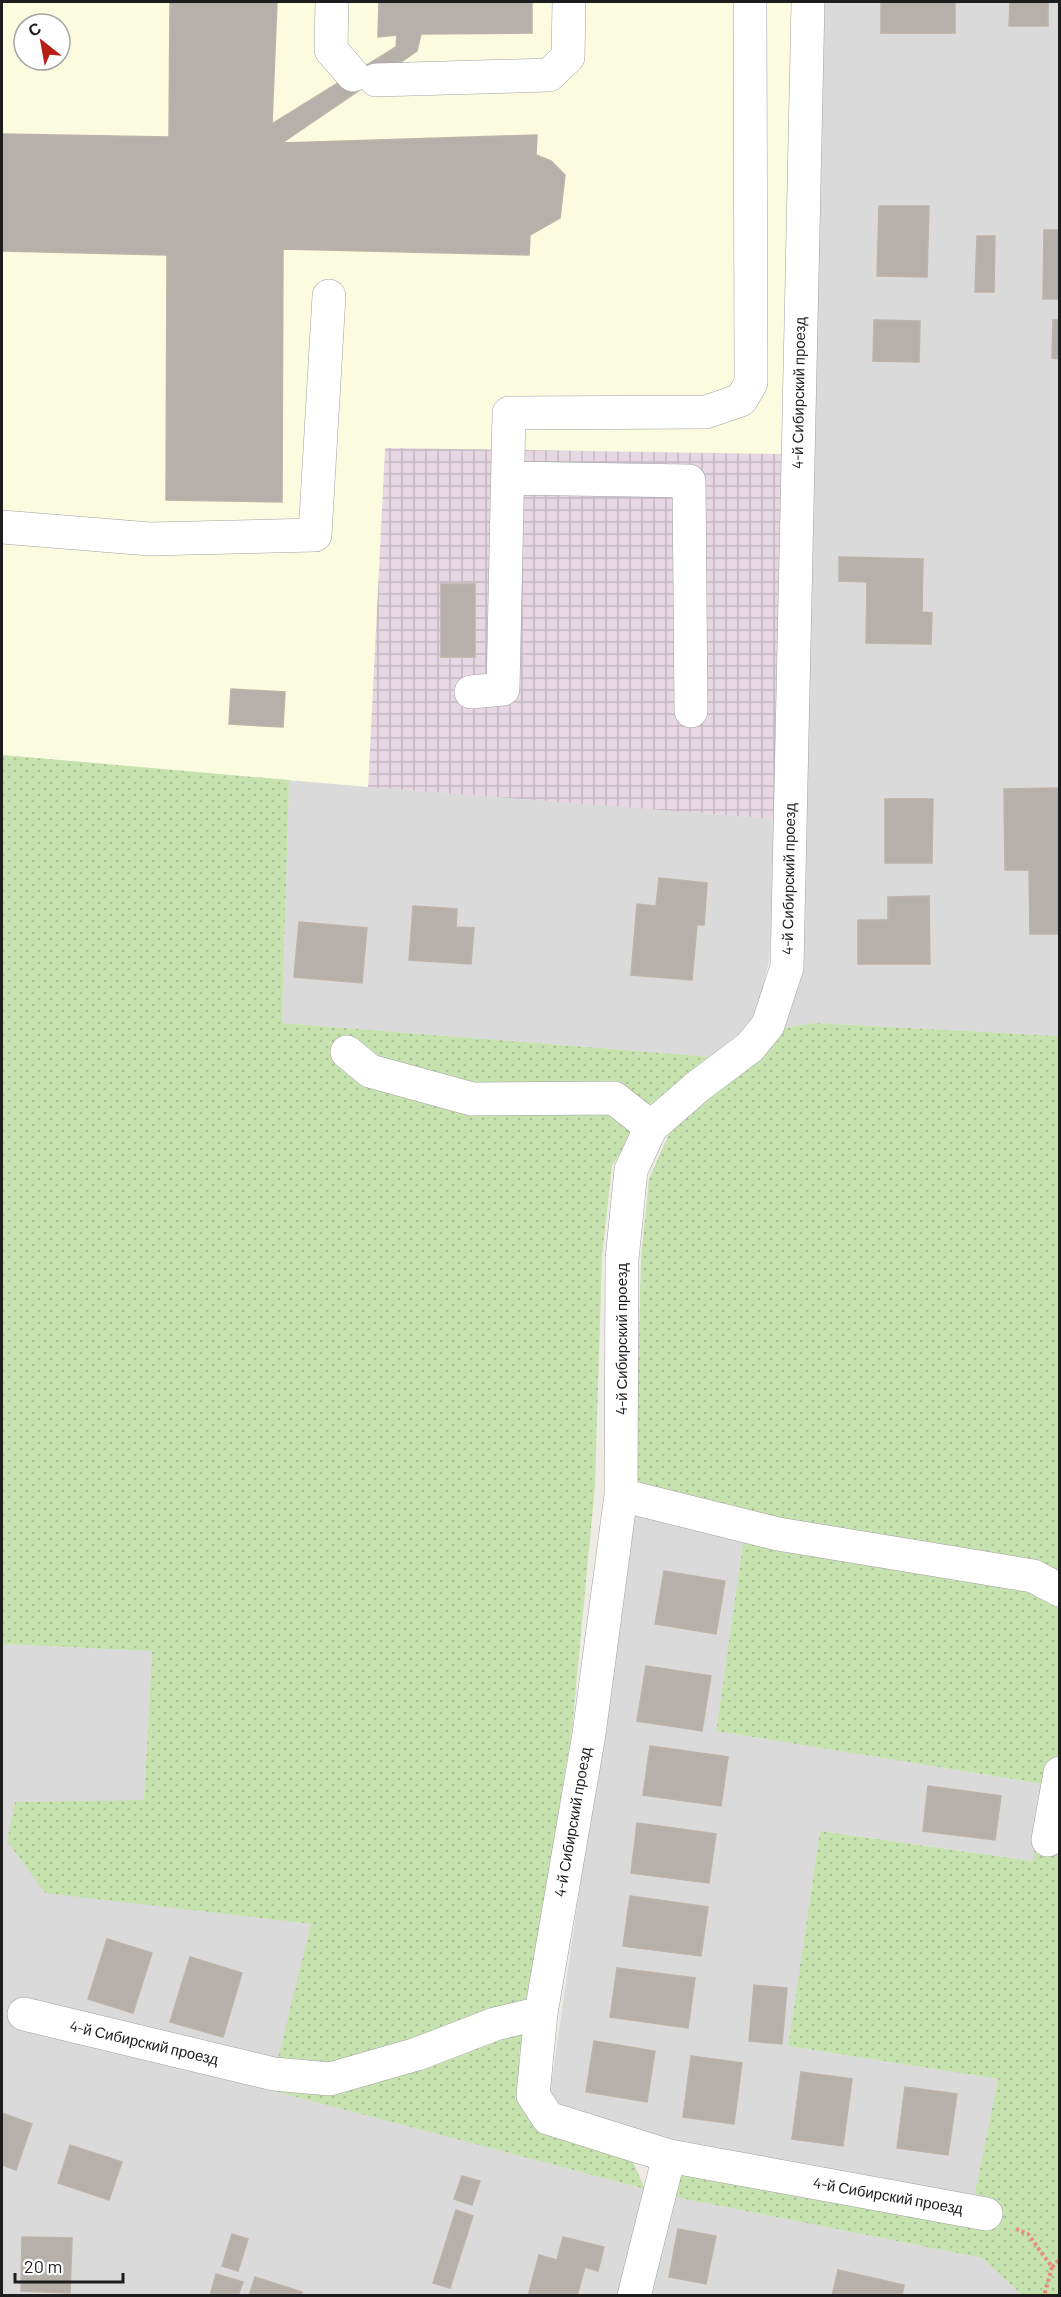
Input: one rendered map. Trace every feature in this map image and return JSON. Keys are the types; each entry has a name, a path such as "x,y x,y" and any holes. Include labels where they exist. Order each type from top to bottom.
{"street":[{"path":"332,2 331,50 364,77 549,75 568,57 569,2"},
{"path":"471,692 503,689 509,413 706,412 741,400 751,383 750,2"},
{"name":"4-й Сибирский проезд","path":"808,2 787,967 768,1025 750,1047 697,1087 651,1127 631,1170 622,1259 621,1495 588,1734 541,2013 533,2095 548,2118 669,2156 986,2214"},
{"path":"2,527 150,539 315,536 329,296"},
{"path":"508,478 689,481 691,711"},
{"path":"347,1052 370,1071 472,1099 614,1098 651,1127"},
{"path":"621,1495 778,1534 1033,1576 1059,1590"},
{"path":"1048,1840 1059,1773"},
{"name":"4-й Сибирский проезд","path":"24,2014 274,2074 330,2079 417,2054 495,2024 541,2013"},
{"path":"634,2295 669,2156"}],"path":[{"path":"986,2214 1028,2234 1052,2267"},
{"path":"1044,2295 1052,2267 1059,2259"}],"shaded area":[{"path":"2,2 796,2 788,454 385,448 368,787 2,755"},
{"path":"820,2 1059,2 1059,1036 815,1023 781,1028"},
{"path":"385,447 788,454 778,819 368,787"},
{"path":"289,780 778,819 769,960 756,1021 713,1057 282,1023"},
{"path":"634,1516 744,1536 716,1731 1043,1784 1034,1861 820,1831 788,2046 998,2079 973,2203 559,2115 549,2099"},
{"path":"2,1644 152,1651 144,1800 45,1892 312,1924 271,2090 645,2189 621,2295 2,2296"},
{"path":"670,2196 982,2258 1022,2295 647,2296"}],"green space":[{"path":"2,755 289,780 282,1023 713,1057 644,1116 612,1166 602,1255 595,1486 572,1729 519,2057 521,2092 629,2153 645,2189 270,2090 311,1924 45,1893 7,1841 15,1802 144,1800 152,1651 2,1644"},
{"path":"815,1023 1059,1036 1059,2295 1022,2295 982,2258 670,2196 679,2166 973,2203 998,2079 788,2046 820,1831 1033,1861 1043,1784 716,1731 744,1536 634,1516 641,1258 649,1179 669,1134 706,1096 781,1028"}],"building":[{"path":"170,2 277,2 272,124 396,47 397,35 378,37 379,2 532,2 532,33 421,34 417,51 282,143 537,135 536,155 551,161 565,175 560,218 530,235 529,255 283,249 282,502 166,500 167,255 2,251 2,134 169,137"},
{"path":"881,2 955,2 955,33 881,33"},
{"path":"1010,2 1048,2 1048,26 1009,26"},
{"path":"879,206 929,206 927,277 877,276"},
{"path":"1044,230 1060,230 1060,299 1043,299"},
{"path":"977,236 995,236 994,292 975,292"},
{"path":"874,320 920,321 919,362 873,361"},
{"path":"1053,320 1060,320 1060,359 1052,358"},
{"path":"839,557 923,559 922,612 932,613 931,644 866,643 867,582 839,581"},
{"path":"441,584 475,584 475,657 441,657"},
{"path":"231,689 285,692 283,727 229,724"},
{"path":"1060,788 1060,934 1030,934 1029,870 1005,870 1004,789"},
{"path":"885,799 933,799 932,863 885,863"},
{"path":"659,878 707,883 704,925 697,925 692,980 631,975 637,904 656,906"},
{"path":"929,896 930,964 858,964 858,920 888,920 888,897"},
{"path":"413,906 457,909 456,927 474,928 471,964 409,960"},
{"path":"299,922 367,928 362,983 294,977"},
{"path":"664,1571 725,1581 716,1634 655,1624"},
{"path":"646,1666 711,1676 702,1731 637,1721"},
{"path":"650,1746 728,1757 721,1806 643,1795"},
{"path":"928,1786 1001,1796 995,1840 923,1831"},
{"path":"637,1823 716,1834 709,1883 631,1873"},
{"path":"630,1896 708,1907 701,1956 623,1946"},
{"path":"107,1939 152,1953 133,2013 88,1999"},
{"path":"190,1957 242,1973 223,2037 170,2022"},
{"path":"617,1968 695,1978 688,2028 610,2017"},
{"path":"754,1985 787,1988 782,2044 749,2041"},
{"path":"594,2041 655,2051 647,2102 586,2092"},
{"path":"691,2056 742,2063 734,2124 683,2117"},
{"path":"801,2072 852,2079 843,2146 792,2139"},
{"path":"905,2087 957,2094 948,2155 897,2148"},
{"path":"2,2113 32,2124 16,2170 2,2165"},
{"path":"70,2145 122,2162 109,2200 58,2183"},
{"path":"462,2176 480,2181 472,2205 454,2199"},
{"path":"456,2210 473,2216 450,2288 433,2283"},
{"path":"678,2229 716,2236 706,2284 669,2277"},
{"path":"232,2234 248,2239 238,2271 222,2266"},
{"path":"22,2237 72,2238 70,2293 21,2291"},
{"path":"563,2237 604,2247 598,2271 585,2267 577,2296 528,2296 539,2255 557,2260"},
{"path":"838,2270 904,2285 902,2296 832,2296"},
{"path":"216,2274 243,2282 238,2296 210,2296"},
{"path":"255,2277 302,2292 301,2296 249,2296"}]}
